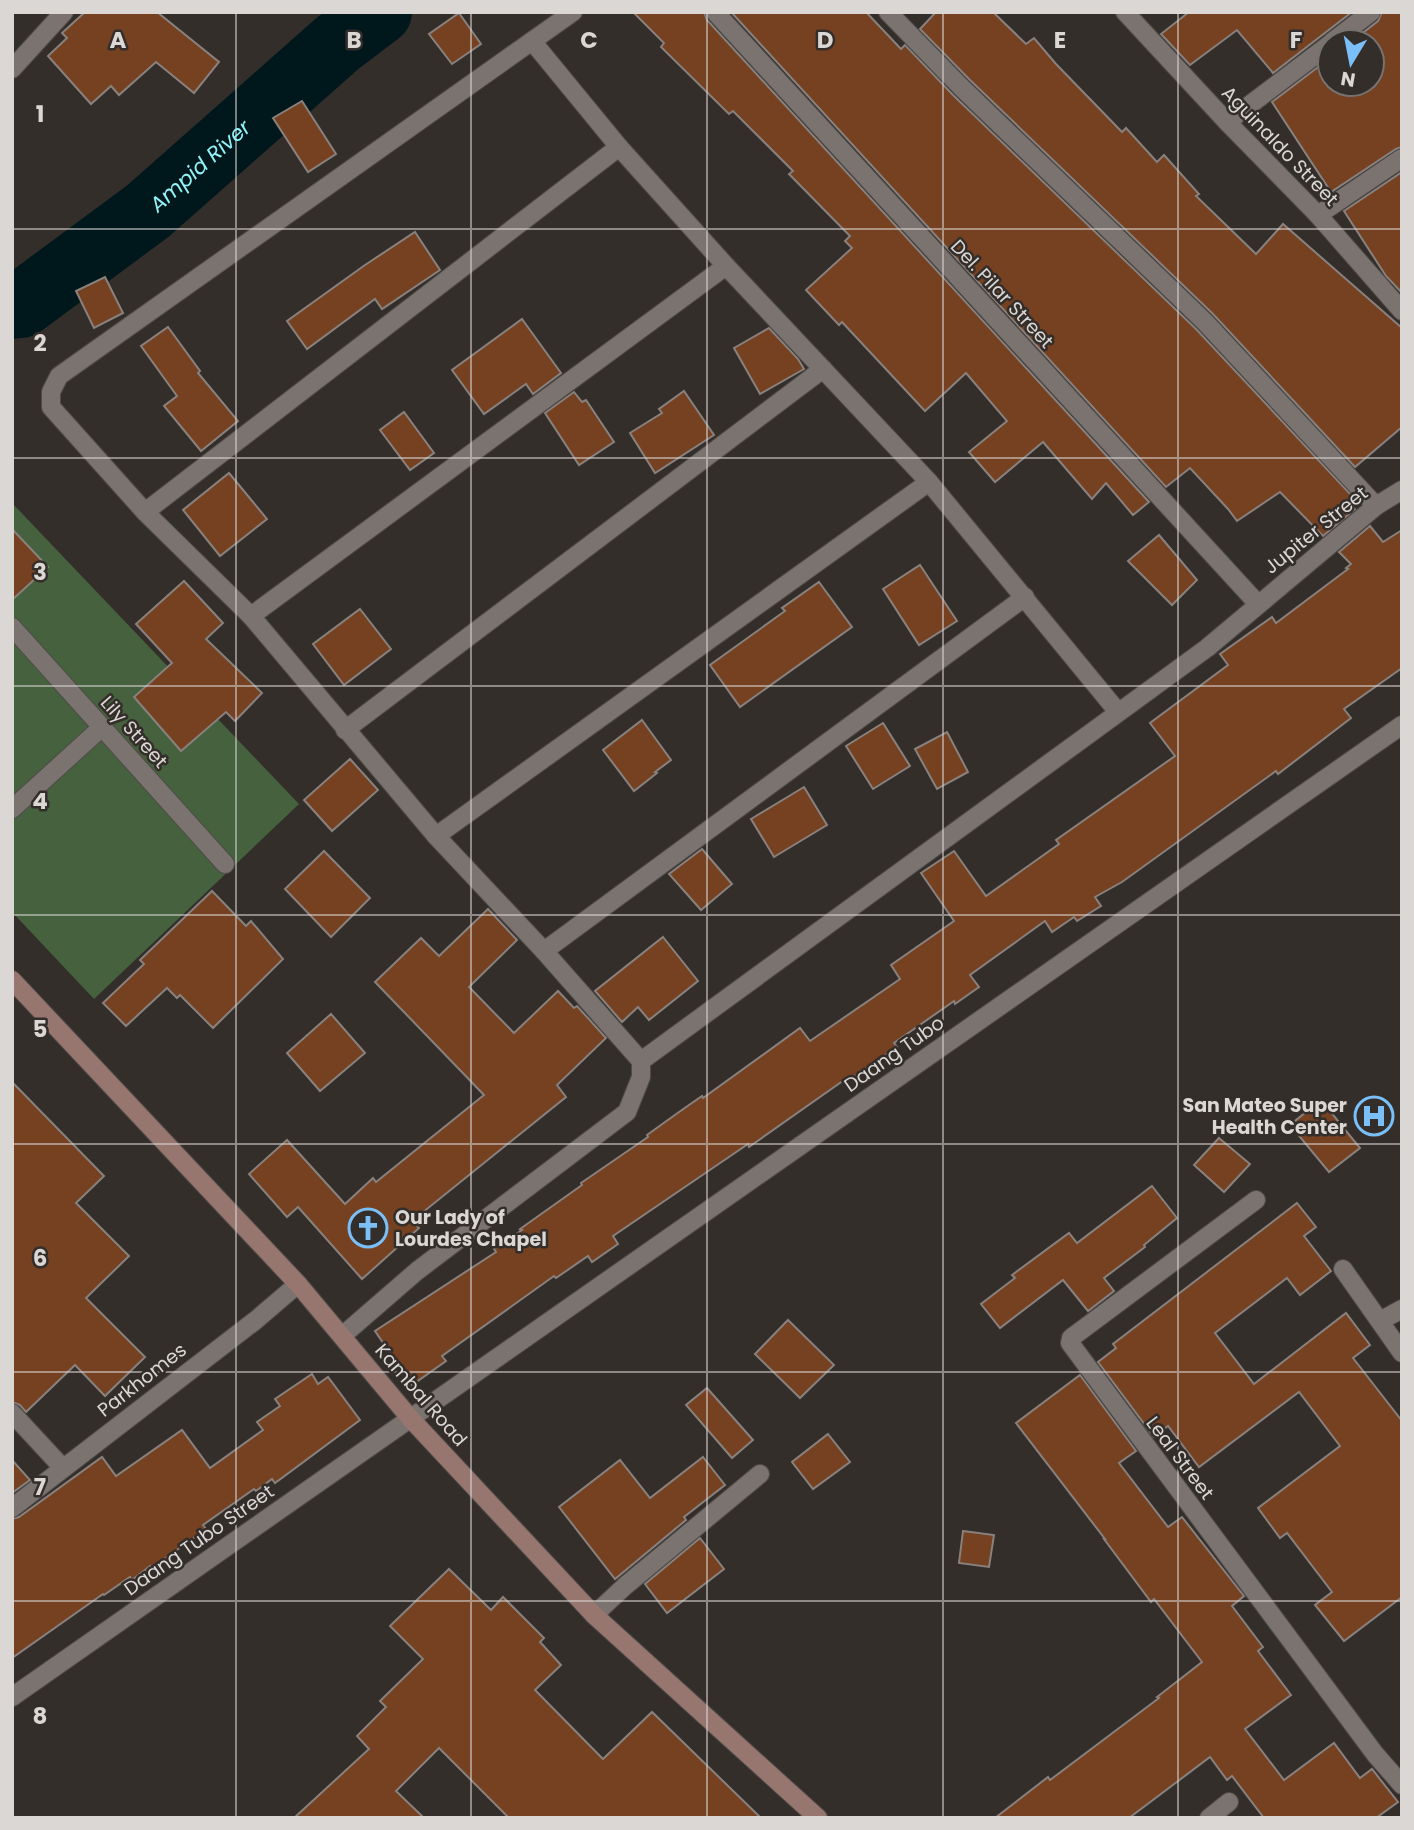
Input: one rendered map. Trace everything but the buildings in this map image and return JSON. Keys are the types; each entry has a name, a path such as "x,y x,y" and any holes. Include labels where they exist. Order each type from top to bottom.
{"main road":[{"name":"Kambal Road","path":"12,980 298,1284 410,1418 594,1615 818,1818"}],"street":[{"path":"12,69 64,12"},
{"path":"342,1336 417,1271 627,1112 641,1077 641,1061 544,951 436,836 251,616 145,512 51,407 51,392 59,376 573,12"},
{"name":"Del. Pilar Street","path":"715,12 1258,604"},
{"path":"888,12 961,87 1205,322 1376,506"},
{"path":"1350,28 1371,12"},
{"name":"Aguinaldo Street","path":"1131,14 1227,122 1318,215 1401,311"},
{"path":"532,41 619,147 726,266 929,482 1118,712"},
{"path":"1227,122 1316,54"},
{"path":"145,512 619,147"},
{"path":"1318,215 1402,158"},
{"path":"251,616 726,266"},
{"path":"345,730 823,369"},
{"path":"436,836 929,482"},
{"name":"Jupiter Street","path":"641,1061 1207,648 1376,506 1402,490"},
{"path":"544,951 1025,597"},
{"name":"Lily Street","path":"12,627 225,864"},
{"name":"Daang Tubo","path":"410,1418 1402,725"},
{"path":"12,809 101,727"},
{"name":"Leal Street","path":"1256,1200 1071,1338 1070,1343 1375,1754 1402,1785"},
{"path":"1343,1269 1402,1353"},
{"name":"Parkhomes","path":"12,1508 256,1320 298,1284"},
{"path":"1380,1321 1402,1309"},
{"path":"12,1413 62,1468"},
{"name":"Daang Tubo Street","path":"12,1697 410,1418"},
{"path":"594,1615 760,1474"},
{"path":"1209,1818 1229,1802"}],"green space":[{"path":"12,503 299,804 94,999 12,912"}],"waterway":[{"name":"Ampid River","path":"12,306 21,305 148,211 338,43 379,12"}],"place":[{"name":"San Mateo Super Health Center","path":"1374,1116"},
{"name":"Our Lady of Lourdes Chapel","path":"368,1228"}]}
